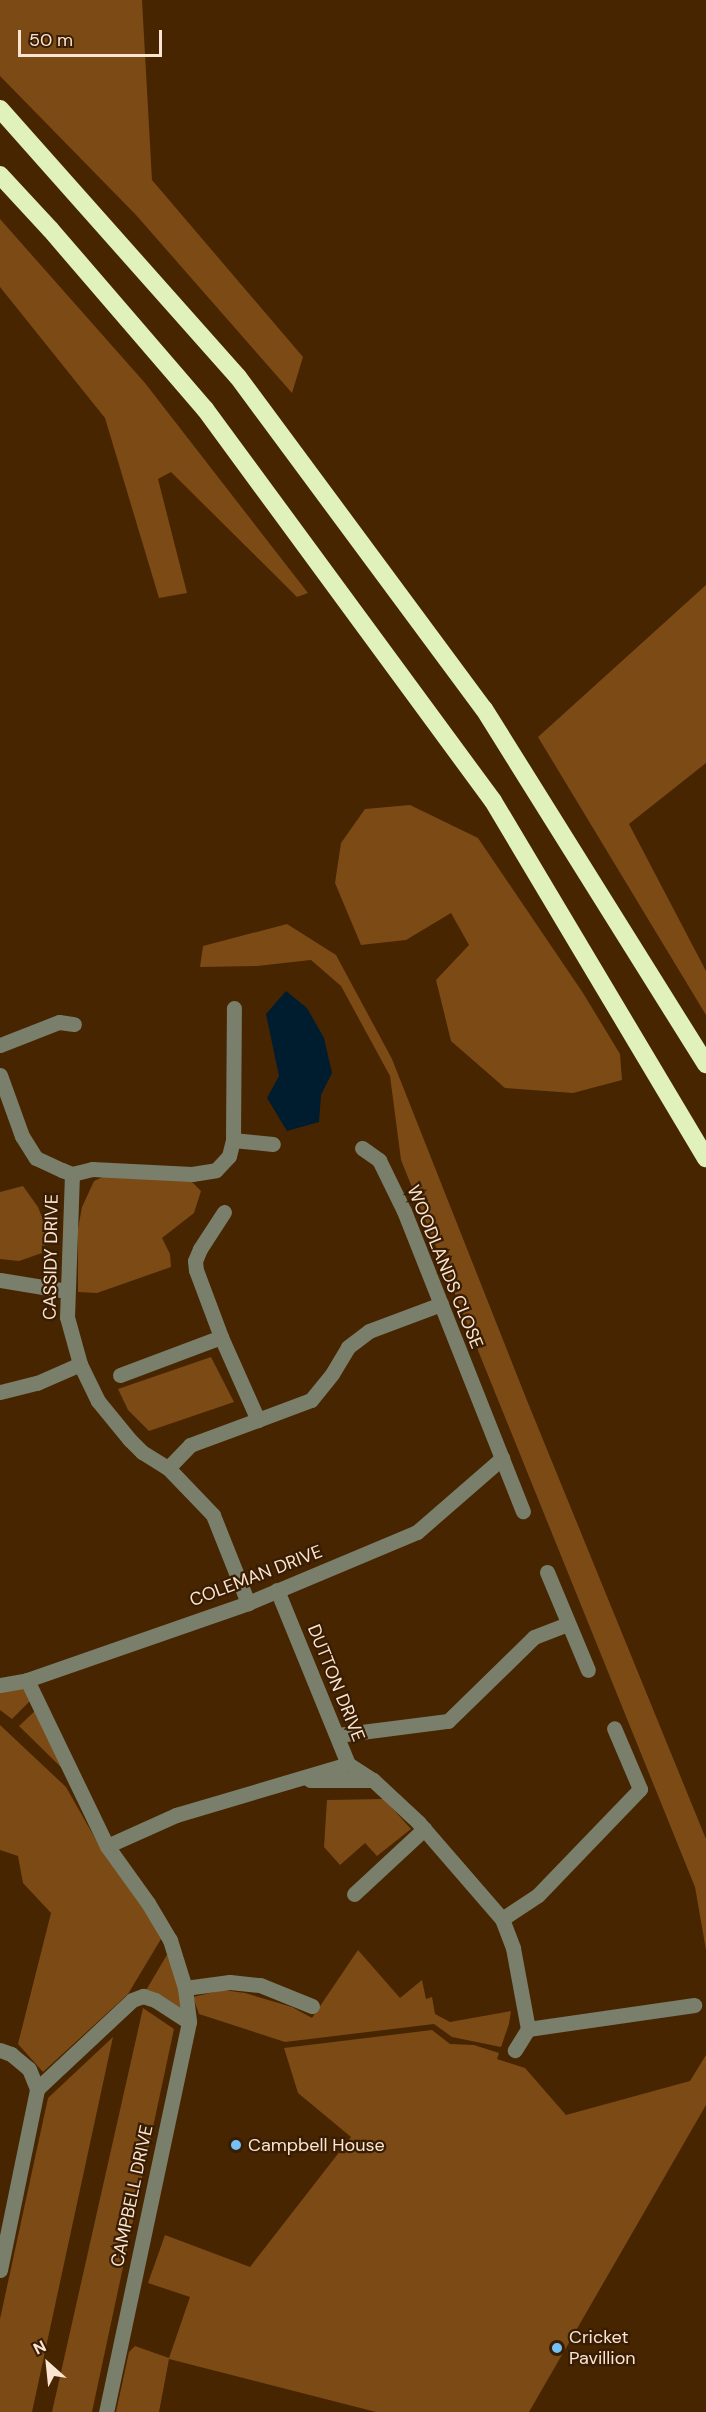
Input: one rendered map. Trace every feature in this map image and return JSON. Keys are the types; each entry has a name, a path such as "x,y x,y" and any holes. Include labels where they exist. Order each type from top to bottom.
{"highway":[{"path":"0,109 238,376 484,709 706,1064"},
{"path":"0,175 50,229 205,409 493,801 706,1158"}],"street":[{"name":"CASSIDY DRIVE","path":"0,1075 22,1137 36,1158 72,1173 92,1169 192,1174 216,1170 230,1156 233,1140 234,1008"},
{"path":"0,1045 59,1022 74,1024"},
{"path":"233,1140 273,1144"},
{"name":"WOODLANDS CLOSE","path":"362,1148 379,1161 404,1211 502,1458"},
{"name":"CASSIDY DRIVE","path":"72,1173 67,1317 80,1364 98,1401 130,1440 142,1452 168,1468 213,1515 248,1603"},
{"path":"224,1212 200,1249 195,1261 221,1337 258,1420"},
{"path":"0,1280 67,1291"},
{"path":"168,1468 190,1446 311,1400 332,1374 348,1347 369,1331 441,1304"},
{"path":"120,1375 221,1337"},
{"path":"0,1392 37,1383 80,1364"},
{"path":"502,1458 523,1510"},
{"name":"COLEMAN DRIVE","path":"0,1684 27,1680 248,1603 417,1532 502,1458"},
{"path":"547,1572 588,1670"},
{"name":"DUTTON DRIVE","path":"277,1590 348,1764 373,1780 424,1829 502,1919 513,1948 528,2029"},
{"path":"338,1735 448,1721 534,1637 568,1624"},
{"name":"CAMPBELL DRIVE","path":"27,1680 107,1846 148,1902 170,1940 185,1988 189,2022 106,2412"},
{"path":"502,1919 538,1895 640,1789 614,1728"},
{"path":"107,1846 176,1815 287,1780 348,1764"},
{"path":"287,1780 373,1780"},
{"path":"354,1894 424,1829"},
{"path":"185,1988 230,1982 260,1985 312,2006"},
{"path":"36,2089 132,2000 143,1996 155,2000 189,2022"},
{"path":"515,2050 528,2029 694,2005"},
{"path":"0,2050 11,2054 29,2069 36,2089 0,2270"}],"shaded area":[{"path":"0,0 142,0 152,180 303,357 292,393 136,215 0,76"},
{"path":"0,219 145,383 308,593 297,597 171,472 158,479 187,593 159,598 105,418 0,287"},
{"path":"706,585 706,763 629,824 706,971 706,1015 538,737"},
{"path":"410,805 478,838 583,993 620,1054 622,1080 573,1093 505,1088 451,1041 436,980 469,945 451,913 406,940 361,945 335,883 341,843 365,809"},
{"path":"287,924 336,955 392,1059 526,1398 706,1839 706,1950 695,1887 401,1160 390,1076 341,986 311,960 257,966 200,967 203,946"},
{"path":"118,1170 181,1171 201,1191 194,1213 162,1238 170,1254 171,1267 97,1293 78,1292 78,1229 82,1207 94,1181"},
{"path":"23,1186 38,1207 44,1222 46,1240 42,1253 19,1261 0,1259 0,1192"},
{"path":"211,1357 234,1402 149,1431 128,1410 118,1389"},
{"path":"24,1687 30,1701 12,1719 0,1710 0,1693 12,1688"},
{"path":"36,1710 71,1777 19,1726"},
{"path":"0,1725 66,1787 100,1847 140,1899 161,1939 128,1994 43,2072 18,2044 51,1913 23,1883 18,1856 0,1850"},
{"path":"384,1799 411,1829 377,1856 365,1843 340,1865 324,1847 327,1800"},
{"path":"358,1950 400,1998 422,1980 426,1999 432,1997 435,2014 450,2022 511,2011 501,2047 452,2037 434,2024 285,2042 199,2014 193,1997 223,1990 245,1993 292,2007 312,2018"},
{"path":"168,1953 176,1977 183,2011 145,1992"},
{"path":"143,2008 174,2029 92,2412 52,2412"},
{"path":"432,2030 450,2044 474,2045 499,2053 497,2059 525,2068 566,2115 690,2081 706,2055 706,2105 529,2412 376,2412 169,2359 159,2412 116,2412 129,2352 135,2346 169,2358 190,2297 148,2283 165,2235 250,2267 351,2137 298,2093 284,2048"},
{"path":"113,2037 32,2412 0,2412 0,2319 48,2098"}],"water":[{"path":"286,991 307,1008 324,1038 332,1073 321,1095 319,1122 287,1131 267,1098 279,1076 266,1014"}],"place":[{"name":"Campbell House","path":"236,2145"},
{"name":"Cricket Pavillion","path":"557,2348"}]}
